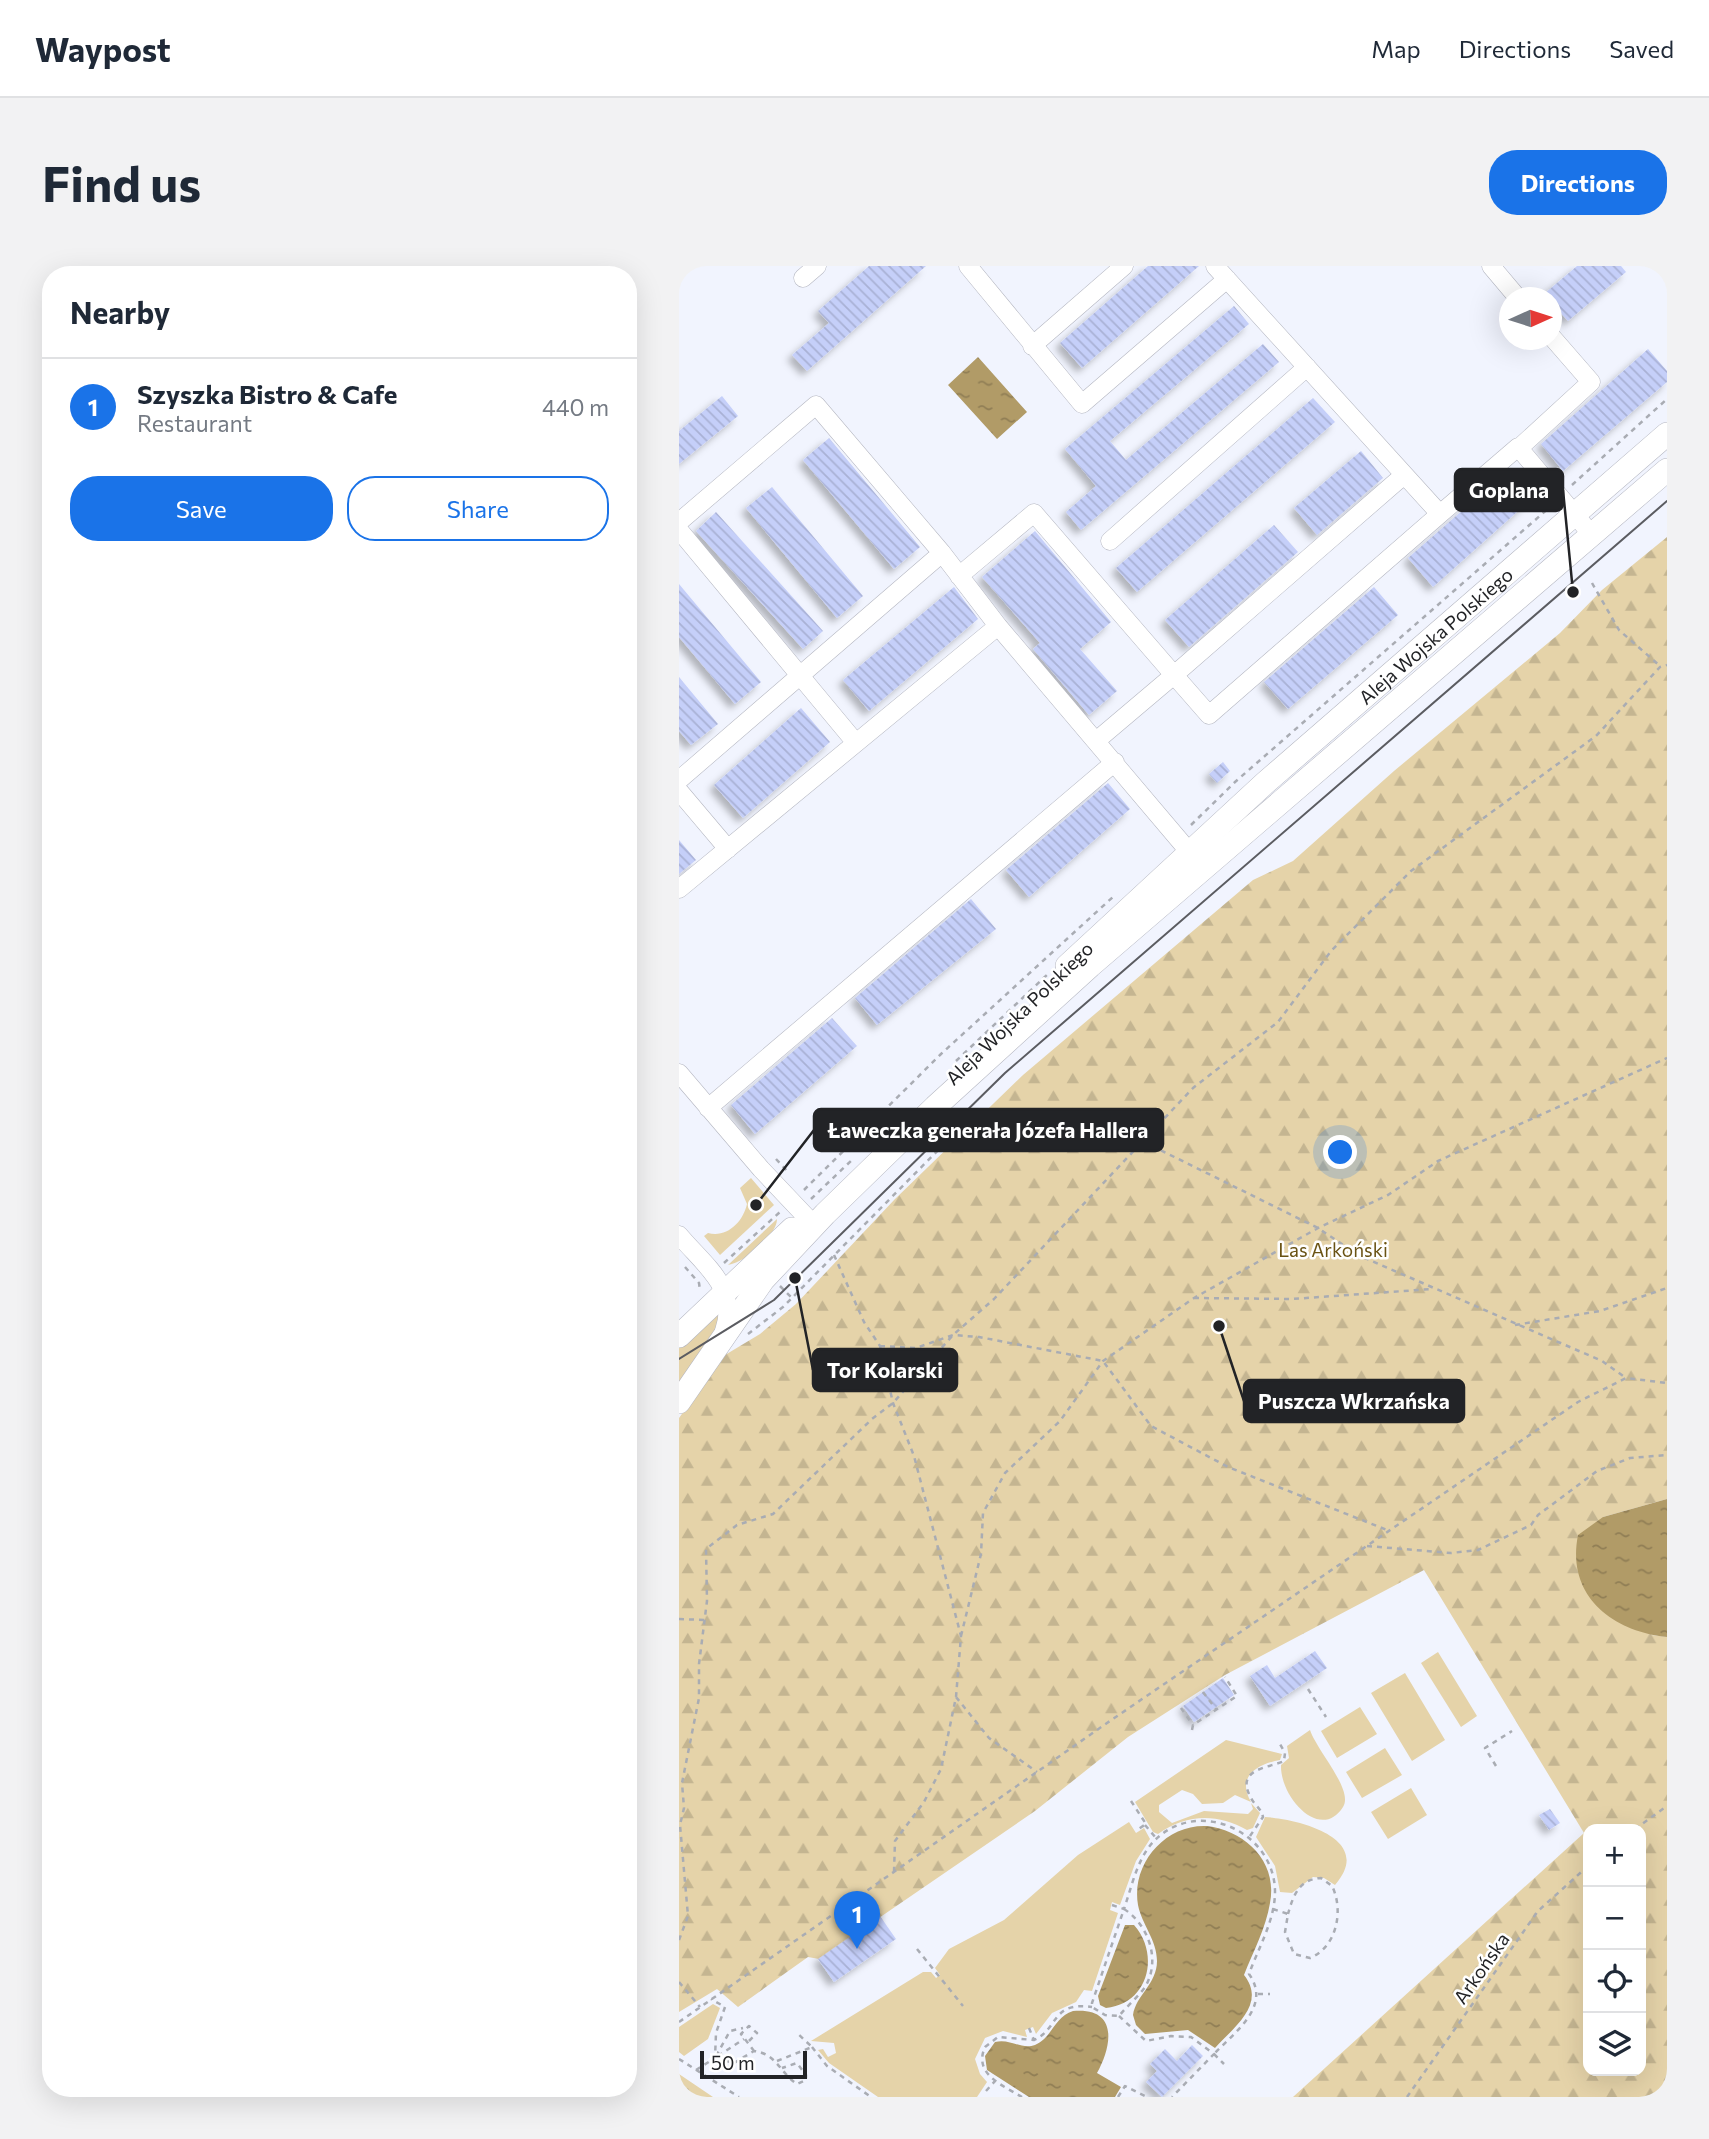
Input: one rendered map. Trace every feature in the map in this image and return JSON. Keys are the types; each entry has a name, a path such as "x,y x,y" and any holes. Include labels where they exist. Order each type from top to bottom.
{"main road":[{"name":"Aleja Wojska Polskiego","path":"679,1336 804,1213 1011,1035 1196,860 1265,783 1667,434"},
{"name":"Aleja Wojska Polskiego","path":"1196,860 1282,802 1667,470"},
{"name":"Aleja Wojska Polskiego","path":"679,1402 722,1337 773,1281 804,1213"}],"street":[{"path":"803,278 817,266"},
{"path":"968,266 1082,404 1221,272 1440,514"},
{"path":"1032,346 1124,266"},
{"path":"1491,266 1509,287"},
{"path":"959,576 1034,513 1209,716 1519,448 1591,382 1562,349"},
{"path":"1110,541 1307,367"},
{"path":"683,511 816,405 1196,860"},
{"path":"1519,448 1592,536"},
{"path":"1096,741 1404,475"},
{"path":"679,530 856,743"},
{"path":"679,780 942,553"},
{"path":"679,889 998,626"},
{"path":"708,1108 1115,762"},
{"path":"1265,783 1282,802"},
{"path":"679,791 728,849"},
{"path":"679,1073 761,1169 804,1213"},
{"path":"679,1236 726,1290 744,1289 773,1281"},
{"name":"Aleja Wojska Polskiego","path":"722,1337 730,1310 726,1290"}],"path":[{"path":"1592,583 1619,630 1661,667"},
{"path":"679,1940 688,1916 680,1825 684,1808 682,1783 699,1698 699,1664 705,1620 706,1549 737,1525 773,1514 872,1419 893,1403 953,1335 994,1299 1193,1088 1278,1022 1331,951 1411,871 1595,736 1661,667 1667,665"},
{"path":"894,1872 895,1841 923,1802 941,1769 956,1697 961,1636 981,1553 983,1513 1005,1473 1060,1421 1103,1361 1194,1298 1318,1228 1388,1195 1439,1161 1667,1058"},
{"path":"773,1281 793,1296 961,1127 1142,1141 1318,1228 1358,1255 1602,1361 1626,1378 1667,1383"},
{"path":"724,1263 804,1213"},
{"path":"834,1255 864,1322 880,1346 893,1403 914,1456 961,1636"},
{"path":"679,1260 699,1283 700,1294"},
{"path":"1515,1325 1600,1311 1667,1288"},
{"path":"1194,1298 1292,1299 1432,1289"},
{"path":"880,1346 916,1348 953,1335 979,1337 1103,1361 1151,1426 1228,1467 1388,1531"},
{"path":"679,2022 1388,1531 1578,1402 1626,1378"},
{"path":"1367,1546 1451,1553 1478,1550 1531,1525 1538,1516 1597,1471 1630,1458 1667,1455"},
{"path":"679,1619 705,1620"},
{"path":"1181,1708 1193,1728 1237,1696 1225,1677"},
{"path":"1308,1689 1326,1717"},
{"path":"1203,1692 1216,1710"},
{"path":"956,1697 989,1738 1037,1772"},
{"path":"1496,1766 1485,1748 1512,1731"},
{"path":"1249,1837 1263,1817 1249,1795 1249,1780 1259,1767 1284,1760 1285,1753 1280,1744"},
{"path":"1131,1801 1157,1839"},
{"path":"1642,1824 1667,1806"},
{"path":"1092,2007 1141,1860 1157,1839 1180,1826 1202,1821 1230,1825 1249,1837 1263,1852 1274,1876 1273,1909 1249,1974 1258,1994 1251,2015 1172,2097"},
{"path":"1137,1830 1145,1825"},
{"name":"Arkońska","path":"1407,2097 1538,1911 1583,1870"},
{"path":"1321,1878 1332,1886 1337,1899 1337,1921 1330,1941 1316,1955 1299,1956 1291,1948 1285,1928 1288,1914 1292,1899 1306,1882 1321,1878"},
{"path":"1112,1905 1124,1909 1143,1930 1153,1958 1147,1983 1119,2015"},
{"path":"1273,1909 1288,1914"},
{"path":"917,1949 963,2006"},
{"path":"679,1982 700,2007"},
{"path":"1258,1994 1270,1994"},
{"path":"711,1999 725,2007 716,2033 715,2058"},
{"path":"1022,2097 995,2081 982,2063 988,2043 1004,2036 1028,2042 1034,2040 1059,2013 1076,2007 1092,2007 1105,2015 1119,2015 1146,2041 1171,2036 1191,2038 1224,2064"},
{"path":"715,2058 730,2031 751,2026 756,2030 755,2039 744,2039"},
{"path":"743,2028 744,2039"},
{"path":"1029,2028 1034,2040"},
{"path":"797,2033 827,2066 871,2097"},
{"path":"696,2070 744,2039"},
{"path":"749,2041 754,2051"},
{"path":"777,2062 812,2047"},
{"path":"715,2058 734,2063 754,2051 769,2054 777,2062 782,2068 797,2084 806,2080 806,2075 797,2063 782,2068"},
{"path":"679,2059 739,2097"},
{"path":"986,2091 995,2081"},
{"path":"1118,2097 1125,2085 1147,2097"}],"green space":[{"name":"Las Arkoński","path":"1667,537 1667,1499 1603,1517 1652,1635 1667,1637 1667,2097 1293,2097 1583,1834 1583,2076 1646,2076 1646,1824 1583,1824 1583,1831 1424,1570 1225,1675 1128,1737 1035,1811 819,1959 808,1957 738,2007 717,1989 679,2012 679,1418 725,1355 760,1334 796,1304 895,1199 1023,1075 1253,880 1293,861 1394,771 1560,633 1602,590"},
{"path":"751,1178 774,1205 720,1255 704,1236 708,1233 728,1231 738,1222 747,1204 740,1188"},
{"path":"777,1219 772,1233 759,1248 728,1265"},
{"path":"721,1306 727,1310 679,1391 679,1348"},
{"path":"1438,1652 1477,1716 1461,1727 1421,1663"},
{"path":"1405,1673 1445,1740 1412,1761 1371,1693"},
{"path":"1360,1707 1377,1734 1337,1758 1321,1731"},
{"path":"1310,1730 1339,1781 1345,1800 1343,1807 1334,1817 1324,1820 1303,1812 1294,1802 1282,1778 1281,1765 1289,1758 1287,1746"},
{"path":"1226,1740 1282,1754 1280,1760 1257,1768 1251,1773 1246,1785 1251,1802 1235,1795 1223,1803 1202,1804 1193,1794 1182,1790 1159,1805 1159,1812 1172,1823 1204,1811 1248,1814 1253,1809 1251,1803 1260,1813 1253,1828 1247,1830 1236,1824 1202,1818 1179,1823 1158,1834 1153,1832 1135,1802"},
{"path":"1385,1748 1402,1775 1362,1798 1346,1772"},
{"path":"1411,1788 1427,1815 1388,1839 1371,1812"},
{"path":"1265,1817 1312,1827 1340,1843 1346,1855 1345,1869 1335,1885 1324,1878 1313,1877 1292,1893 1280,1892 1275,1866 1256,1837"},
{"path":"1129,1822 1136,1833 1144,1828 1150,1839 1136,1861 1120,1905 1112,1902 1110,1910 1118,1913 1092,1991 1084,1990 1076,2002 1052,2013 1036,2034 1033,2027 1025,2030 1027,2037 1003,2031 985,2038 975,2059 980,2074 987,2082 977,2097 878,2097 829,2063 818,2050 823,2049 828,2057 836,2053 834,2043 811,2041 923,1972 931,1972 936,1978 940,1975 935,1968 949,1949 1004,1920 1078,1855"},
{"path":"713,2004 720,2008 708,2039 684,2056 679,2052 679,2027"},
{"path":"679,2074 713,2097 679,2097"}],"water":[{"path":"978,357 1027,412 997,439 948,385"},
{"path":"1667,1499 1667,1637 1628,1627 1597,1606 1586,1592 1579,1575 1576,1556 1578,1535 1603,1517"},
{"path":"1207,1826 1234,1834 1246,1841 1264,1861 1271,1888 1266,1922 1244,1975 1252,1996 1250,2005 1239,2023 1215,2048 1188,2030 1145,2034 1136,2025 1133,2015 1138,2001 1154,1976 1157,1961 1155,1946 1138,1905 1140,1875 1154,1849 1165,1839 1192,1827"},
{"path":"1125,1925 1134,1925 1142,1937 1147,1950 1146,1976 1141,1988 1132,1997 1121,2004 1106,2008 1100,2005 1098,1996"},
{"path":"1073,2011 1088,2011 1105,2022 1108,2040 1097,2073 1121,2087 1115,2097 1029,2097 987,2070 985,2056 995,2042 1035,2045 1045,2038 1061,2018"}],"building":[{"path":"869,266 926,266 807,371 792,355 829,323 818,311"},
{"path":"1148,266 1199,266 1082,368 1060,343"},
{"path":"1577,266 1621,266 1626,272 1568,321 1562,314 1562,287 1552,287"},
{"path":"1234,306 1249,324 1110,441 1126,460 1263,344 1279,362 1081,530 1066,512 1096,486 1065,449"},
{"path":"1648,349 1667,371 1667,382 1563,471 1541,444"},
{"path":"722,396 738,416 679,464 679,431"},
{"path":"1313,398 1335,422 1137,592 1116,568"},
{"path":"829,438 920,547 894,569 803,460"},
{"path":"1361,451 1383,478 1317,535 1294,508"},
{"path":"1511,468 1535,496 1433,587 1408,558"},
{"path":"772,487 863,596 837,618 746,508"},
{"path":"716,512 823,631 803,649 696,531"},
{"path":"1274,525 1298,552 1189,647 1165,620"},
{"path":"1035,531 1111,622 1080,649 1117,691 1089,715 1033,649 1040,643 982,577"},
{"path":"679,584 761,682 735,704 679,637"},
{"path":"954,587 978,619 869,711 843,680"},
{"path":"1374,587 1398,615 1288,709 1264,682"},
{"path":"679,677 718,724 691,745 679,731"},
{"path":"801,708 830,742 743,818 714,785"},
{"path":"1223,762 1230,771 1217,783 1209,774"},
{"path":"1108,783 1130,809 1029,897 1006,870"},
{"path":"679,840 696,860 679,874"},
{"path":"971,899 996,929 877,1025 855,998"},
{"path":"832,1018 857,1046 755,1134 731,1105"},
{"path":"1315,1651 1327,1668 1270,1706 1250,1676 1267,1665 1275,1678"},
{"path":"1223,1678 1234,1695 1194,1722 1183,1706"},
{"path":"1550,1809 1560,1823 1549,1830 1539,1815"},
{"path":"880,1916 896,1939 834,1982 818,1959"},
{"path":"1192,2045 1203,2056 1162,2097 1146,2082 1157,2071 1150,2064 1165,2049 1177,2061"}],"tram line":[{"path":"679,1359 774,1300 1005,1073 1667,501"}],"place":[{"name":"Goplana","path":"1573,592"},
{"name":"Ławeczka generała Józefa Hallera","path":"756,1205"},
{"name":"Tor Kolarski","path":"795,1278"},
{"name":"Puszcza Wkrzańska","path":"1219,1326"},
{"name":"Szyszka Bistro & Cafe","path":"857,1949"}]}
